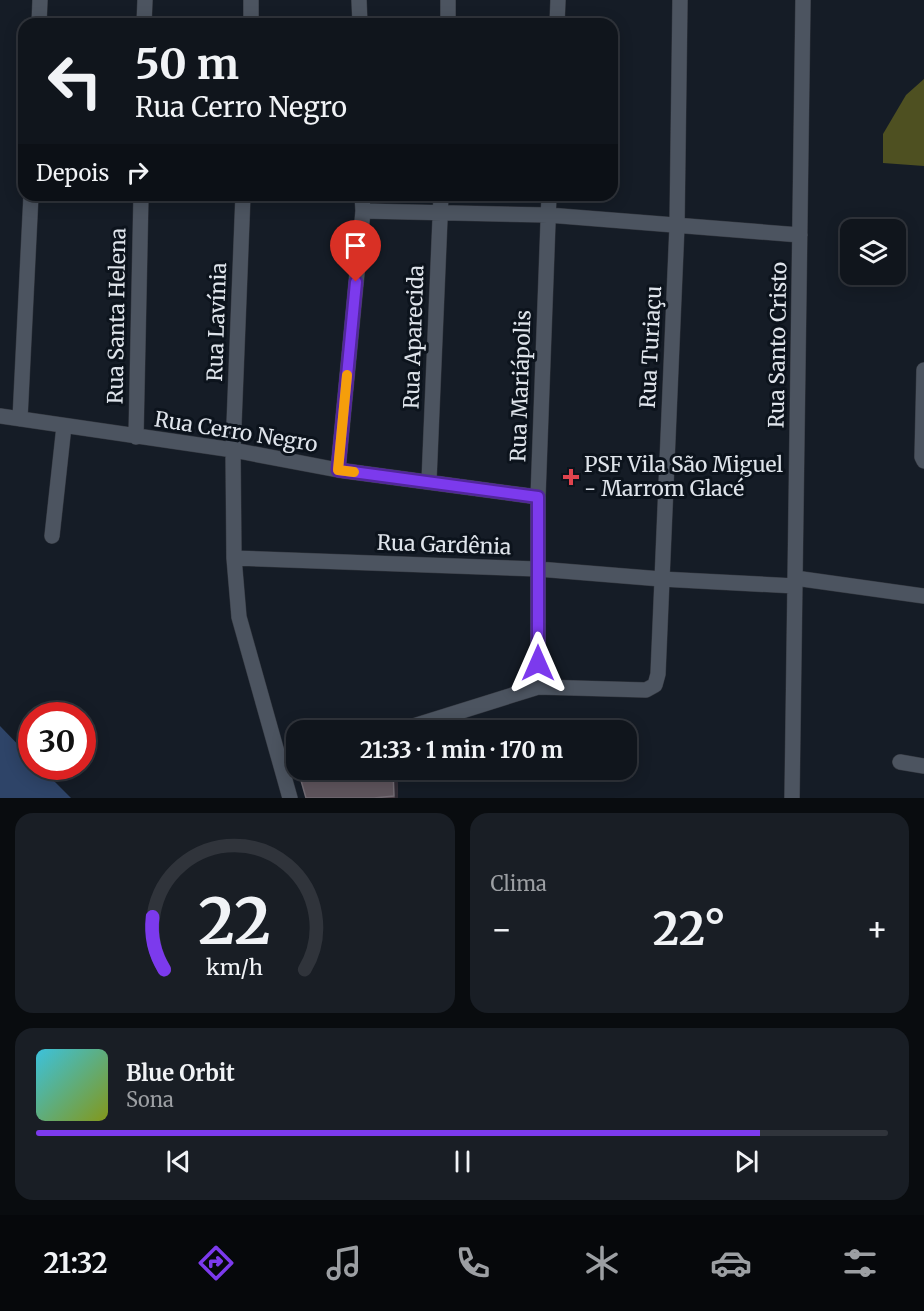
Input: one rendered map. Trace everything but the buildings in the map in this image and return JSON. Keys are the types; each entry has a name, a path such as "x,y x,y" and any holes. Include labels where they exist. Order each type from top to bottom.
{"street":[{"path":"39,18 40,0"},
{"path":"144,18 145,0"},
{"path":"250,18 251,0"},
{"path":"359,0 360,18"},
{"path":"448,0 448,18"},
{"path":"557,18 558,0"},
{"name":"Rua Turiaçu","path":"538,687 646,690 655,685 658,674 677,226 680,0"},
{"name":"Rua Santo Cristo","path":"792,798 803,0"},
{"path":"20,418 31,201"},
{"name":"Rua Santa Helena","path":"136,437 141,201"},
{"name":"Rua Lavínia","path":"243,201 232,450 234,558 239,617 290,798"},
{"path":"338,470 362,201"},
{"name":"Rua Aparecida","path":"429,481 441,201"},
{"name":"Rua Mariápolis","path":"538,687 538,497 549,201"},
{"path":"363,211 548,215 801,235"},
{"path":"923,459 924,370"},
{"name":"Rua Cerro Negro","path":"0,416 232,450 338,470 538,497"},
{"path":"52,536 64,426"},
{"name":"Rua Gardênia","path":"234,558 538,569 661,579 795,582 924,596"},
{"path":"433,720 538,687"},
{"path":"900,762 924,766"},
{"path":"282,769 286,768"}],"green space":[{"path":"924,79 924,166 883,163 883,134 906,95"}],"water":[{"path":"0,726 18,745 18,780 53,780 71,798 0,798"}],"slow traffic":[{"path":"347,375 338,470 354,472"}],"place":[{"name":"PSF Vila São Miguel - Marrom Glacé","path":"571,477"}],"route":[{"path":"356,282 338,470 538,497 538,663"}]}
